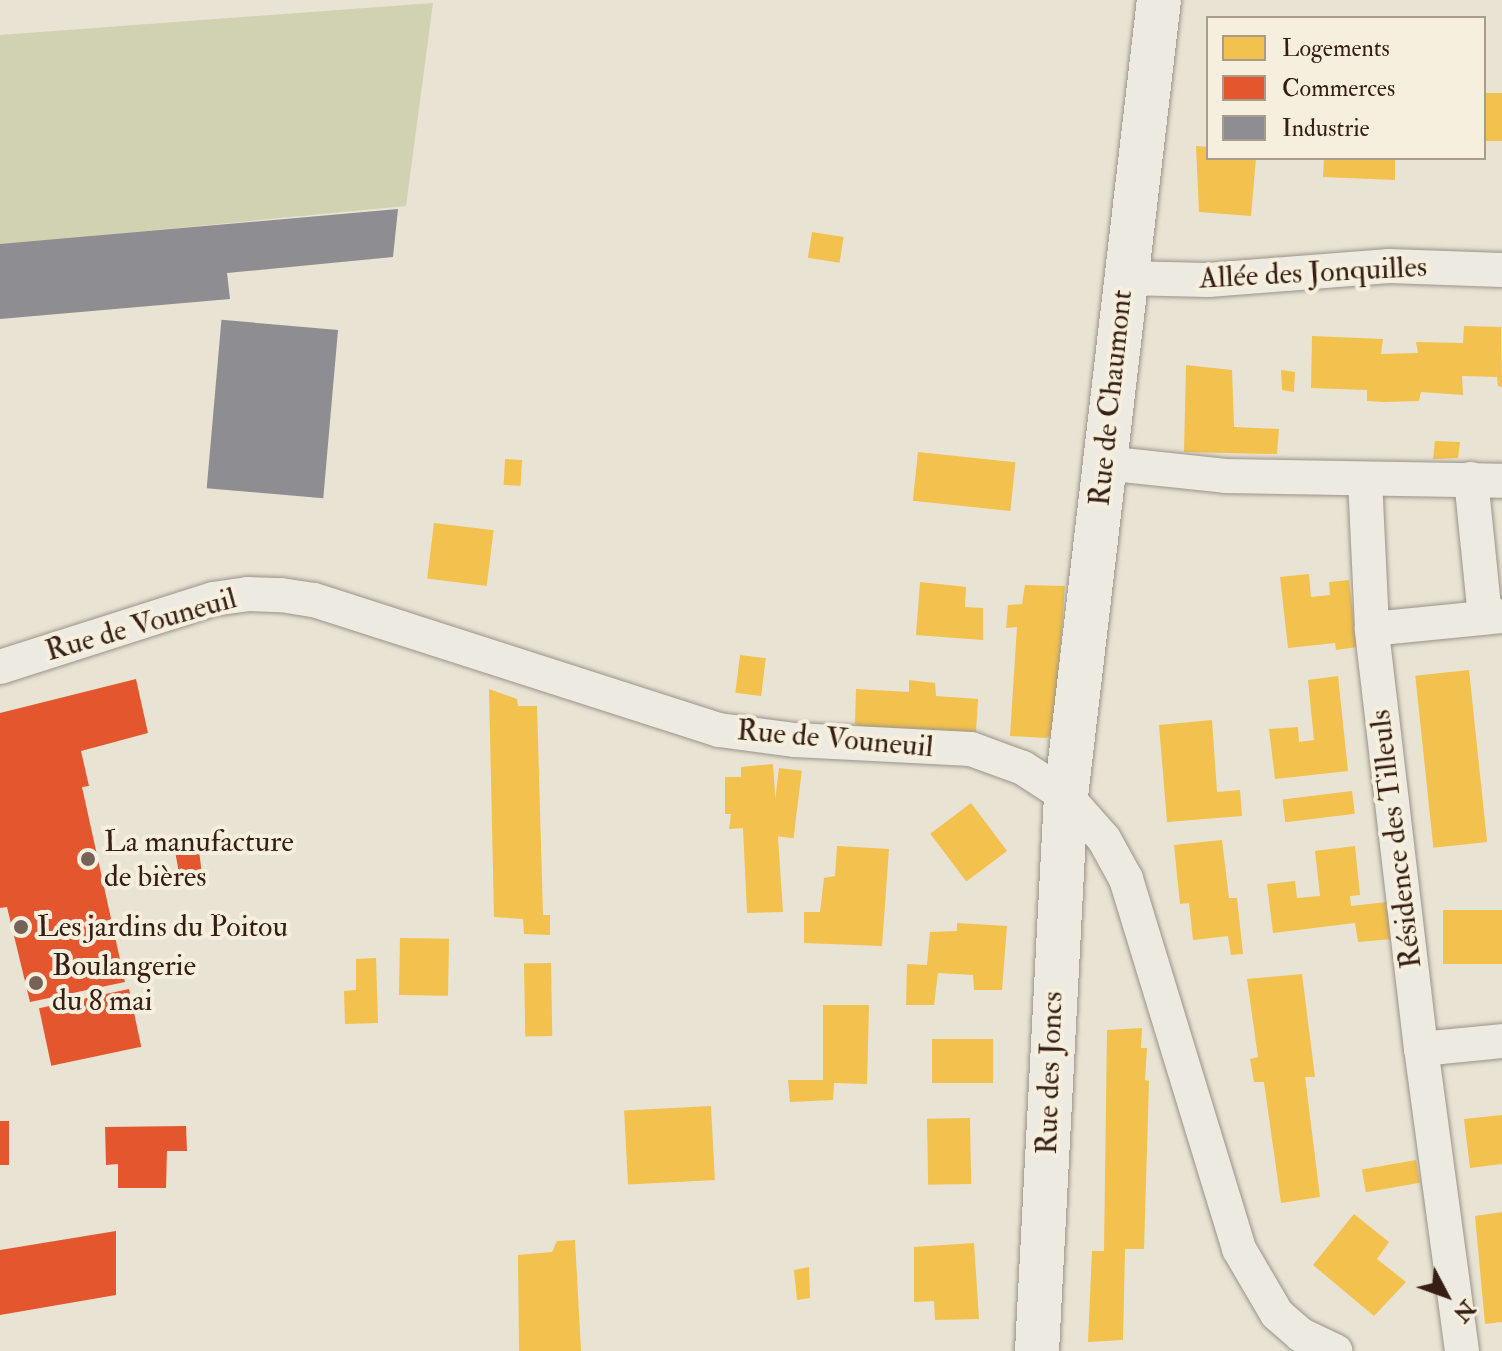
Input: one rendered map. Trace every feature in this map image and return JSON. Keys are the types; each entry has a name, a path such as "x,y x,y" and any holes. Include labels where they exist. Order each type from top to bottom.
{"street":[{"name":"Rue de Chaumont","path":"1066,796 1124,278 1159,0"},
{"name":"Allée des Jonquilles","path":"1124,278 1208,280 1389,266 1502,270"},
{"path":"1104,463 1225,476 1486,480 1493,616 1372,629"},
{"name":"Résidence des Tilleuls","path":"1365,479 1372,629 1421,1049 1462,1351"},
{"name":"Rue de Vouneuil","path":"0,667 213,599 248,594 281,595 314,600 719,730 795,740 971,749 1023,768 1066,796 1104,839 1126,879 1239,1249 1277,1314 1301,1335 1328,1350"},
{"name":"Rue des Joncs","path":"1037,1351 1066,796"},
{"path":"1421,1049 1502,1041"}],"green space":[{"path":"433,3 406,206 0,245 0,35"}],"building: Logements":[{"path":"1486,93 1502,93 1502,141 1486,141"},
{"path":"1196,146 1206,147 1206,160 1256,160 1251,216 1199,212"},
{"path":"1324,160 1395,160 1395,180 1323,177"},
{"path":"812,232 844,237 840,263 808,258"},
{"path":"1464,326 1501,327 1502,387 1498,386 1497,377 1462,376 1463,395 1421,392 1419,401 1384,402 1367,401 1367,390 1311,388 1312,336 1383,339 1381,354 1418,353 1416,342 1463,343"},
{"path":"1186,365 1232,370 1234,427 1279,429 1277,454 1184,452"},
{"path":"1281,370 1295,372 1294,392 1282,390"},
{"path":"1435,441 1460,442 1458,458 1433,459"},
{"path":"918,452 1015,462 1010,511 913,501"},
{"path":"505,459 522,460 521,486 504,485"},
{"path":"434,523 494,530 487,586 427,579"},
{"path":"1309,574 1311,597 1330,595 1329,582 1349,580 1357,647 1336,650 1335,643 1288,648 1280,577"},
{"path":"920,582 966,587 965,607 983,608 983,640 916,635"},
{"path":"1025,585 1065,586 1054,734 1046,738 1010,736 1017,627 1006,628 1008,605 1022,604"},
{"path":"740,655 766,658 761,696 735,693"},
{"path":"1469,670 1487,842 1433,848 1415,676"},
{"path":"1338,676 1348,771 1275,779 1269,729 1298,727 1299,742 1314,740 1308,680"},
{"path":"909,680 935,683 936,696 978,699 976,732 867,728 855,724 856,689 909,692"},
{"path":"489,689 517,699 518,706 537,706 543,915 550,915 550,935 524,934 523,919 494,917"},
{"path":"1212,720 1217,792 1240,790 1242,816 1167,822 1159,725"},
{"path":"773,764 783,912 747,913 743,828 729,829 731,814 725,814 725,777 741,777 741,767"},
{"path":"779,768 802,771 794,838 771,835"},
{"path":"1352,791 1355,814 1285,822 1283,800"},
{"path":"971,803 1007,851 966,882 930,834"},
{"path":"1222,840 1229,898 1237,898 1243,954 1231,955 1228,936 1193,940 1189,903 1180,904 1174,845"},
{"path":"837,846 889,849 882,946 804,943 804,912 820,912 824,878 835,876"},
{"path":"1355,846 1360,895 1350,896 1351,906 1387,902 1392,939 1358,942 1355,923 1273,933 1267,884 1295,881 1297,898 1320,896 1315,851"},
{"path":"1443,910 1502,910 1502,964 1443,964"},
{"path":"957,923 1007,926 1002,990 974,990 973,975 938,973 934,1005 906,1005 907,964 927,965 930,932 957,931"},
{"path":"400,938 449,939 448,996 399,995"},
{"path":"376,958 378,1023 345,1024 344,991 356,990 356,959"},
{"path":"524,963 551,963 552,1036 525,1036"},
{"path":"1302,974 1315,1077 1305,1077 1320,1197 1281,1203 1264,1082 1254,1082 1250,1059 1258,1057 1247,979"},
{"path":"823,1005 869,1005 867,1084 834,1083 833,1100 790,1102 788,1080 823,1080"},
{"path":"1142,1028 1141,1048 1147,1048 1145,1080 1149,1081 1144,1249 1125,1249 1123,1340 1088,1342 1092,1251 1104,1251 1107,1030"},
{"path":"932,1039 993,1039 993,1083 932,1083"},
{"path":"711,1106 715,1180 628,1184 624,1111"},
{"path":"1502,1115 1502,1164 1470,1168 1464,1119"},
{"path":"970,1118 971,1184 928,1185 927,1119"},
{"path":"1416,1160 1420,1183 1366,1192 1362,1170"},
{"path":"1502,1212 1502,1322 1485,1324 1475,1216"},
{"path":"1354,1214 1389,1242 1377,1259 1406,1282 1374,1316 1313,1265"},
{"path":"575,1240 581,1351 519,1351 518,1255 552,1252 557,1241"},
{"path":"974,1243 979,1319 935,1320 934,1301 914,1302 914,1247"},
{"path":"809,1267 810,1298 797,1300 794,1270"}],"building: Commerces":[{"path":"136,679 148,733 81,751 89,786 82,787 125,982 30,1002 7,907 0,908 0,713"},
{"path":"197,835 203,882 181,884 173,840"},
{"path":"129,989 141,1047 51,1066 39,1008"},
{"path":"0,1121 9,1121 9,1165 0,1165"},
{"path":"186,1126 187,1151 167,1151 166,1188 118,1188 118,1164 106,1165 105,1127"},
{"path":"116,1231 116,1295 0,1315 0,1250"}],"building: Industrie":[{"path":"398,209 393,257 227,273 230,299 0,319 0,244"},
{"path":"221,320 338,330 323,498 207,488"}],"place":[{"name":"La manufacture de bières","path":"88,859"},
{"name":"Les jardins du Poitou","path":"21,927"},
{"name":"Boulangerie du 8 mai","path":"36,983"}]}
